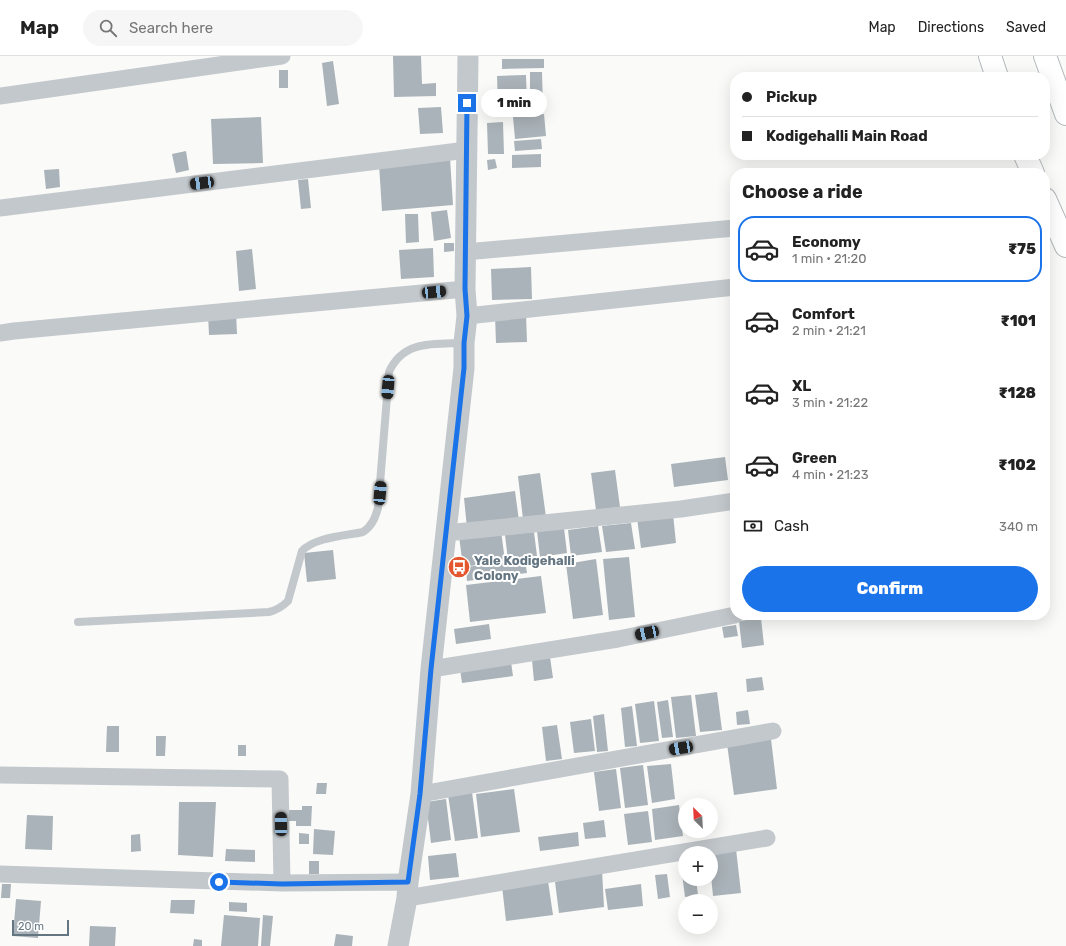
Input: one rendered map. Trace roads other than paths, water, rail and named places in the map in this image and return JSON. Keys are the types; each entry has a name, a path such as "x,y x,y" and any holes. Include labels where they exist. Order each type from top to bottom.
{"highway":[{"path":"990,56 995,72"},
{"path":"1045,56 1066,114"},
{"path":"1050,211 1066,246"}],"street":[{"path":"0,96 282,56"},
{"path":"398,946 420,794 431,669 464,368 464,343 467,316 465,252 468,56"},
{"path":"0,208 467,150"},
{"path":"465,252 730,228"},
{"path":"467,316 730,288"},
{"path":"0,333 465,289"},
{"path":"446,533 681,509 730,502"},
{"path":"431,669 618,639 730,616"},
{"path":"420,794 773,731"},
{"path":"0,775 280,779 282,884"},
{"path":"0,874 407,890 767,838"}],"lane":[{"path":"78,622 269,612 284,606 288,601 302,551 306,546 317,541 363,532 373,523 378,508 389,372 393,363 398,357 412,348 432,344 464,343"}],"place":[{"name":"Yale Kodigehalli Colony","path":"459,567"}]}
